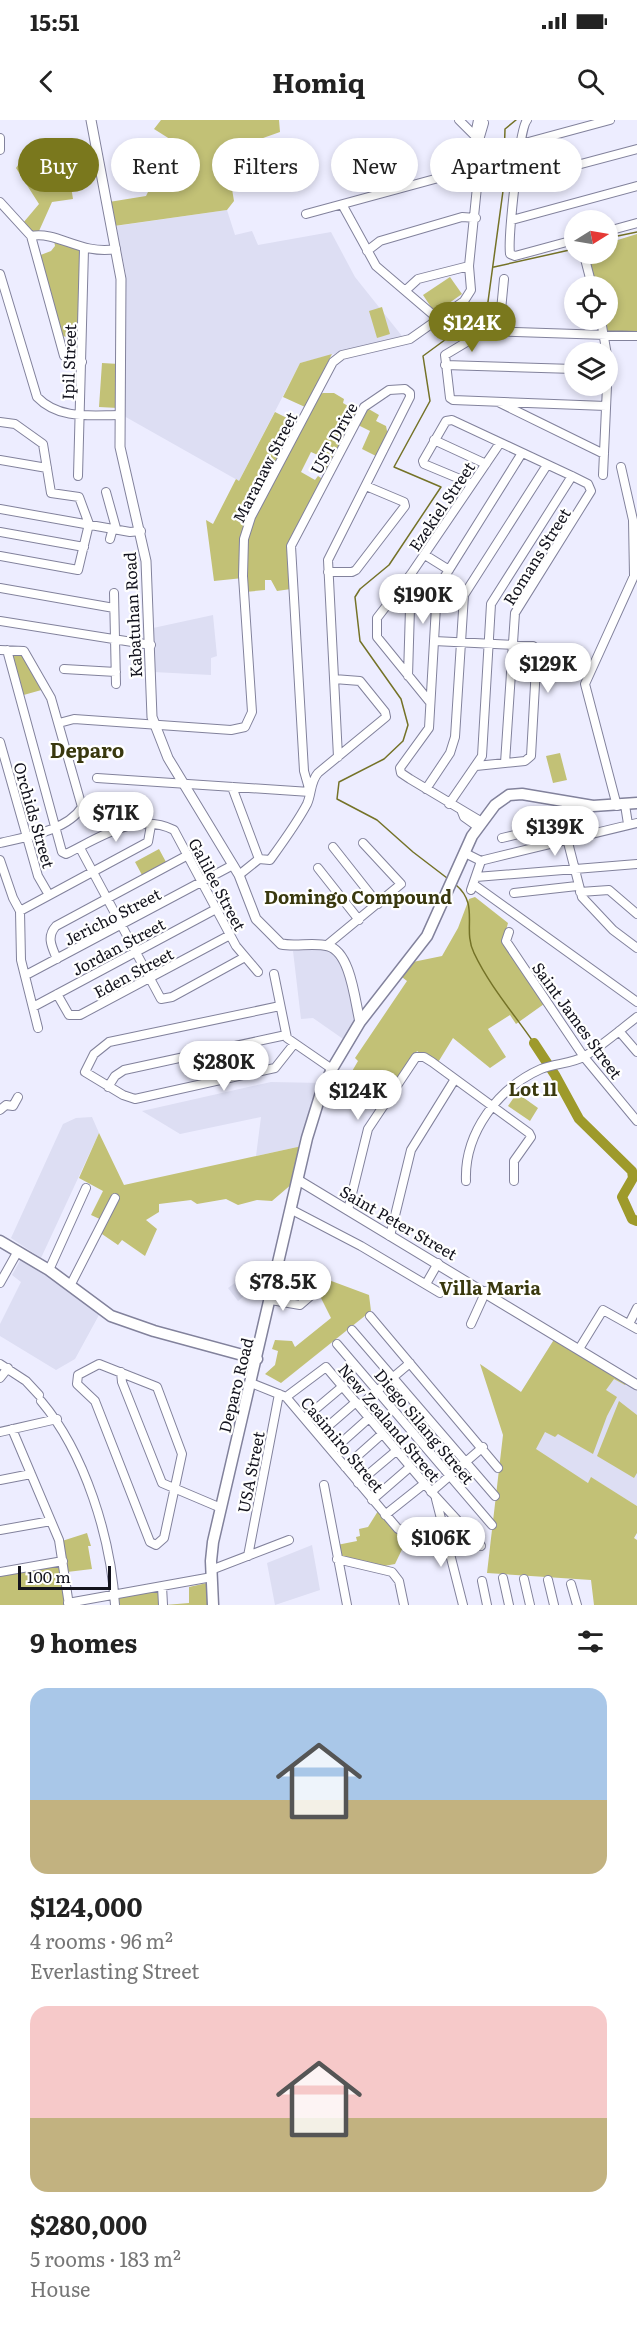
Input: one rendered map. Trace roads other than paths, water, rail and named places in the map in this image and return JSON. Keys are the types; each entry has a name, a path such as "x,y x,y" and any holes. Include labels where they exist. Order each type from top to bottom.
{"main road":[{"name":"Deparo Road","path":"213,1605 212,1550 221,1508 298,1180 316,1109 332,1069 360,1022 427,936 465,853 480,825 495,805 509,795 529,794 573,802"},
{"path":"573,802 621,805 637,803"},
{"path":"0,1240 49,1270 102,1312 122,1321 257,1359"}],"street":[{"name":"Kabatuhan Road","path":"91,120 122,288 121,459 140,528 147,572 151,645 150,698 154,726 183,784 236,870 256,919 281,944 327,945"},
{"path":"459,120 477,138"},
{"path":"522,138 527,120"},
{"path":"543,138 610,120"},
{"name":"Maranaw Street","path":"479,138 483,121"},
{"path":"0,138 0,150"},
{"path":"582,164 637,149"},
{"path":"306,213 343,206 430,181"},
{"path":"512,220 637,186"},
{"name":"Maranaw Street","path":"59,723 74,719 231,730 245,726 252,712 243,550 251,517 333,362 342,355 410,339 470,293 469,266 478,192"},
{"path":"516,192 510,254 515,256 564,243"},
{"path":"343,206 376,266 438,319"},
{"path":"2,207 31,236 64,356 82,362"},
{"path":"367,251 380,241 462,217 476,218"},
{"path":"618,228 637,223"},
{"path":"31,236 42,234 84,249 116,249"},
{"name":"Ipil Street","path":"78,476 84,249"},
{"path":"406,290 418,279 469,266"},
{"path":"0,274 37,397 53,410 79,414 120,415"},
{"path":"499,332 504,279"},
{"path":"604,330 606,342"},
{"path":"606,406 452,399 445,355 485,331 637,336"},
{"path":"445,365 564,369"},
{"name":"UST Drive","path":"310,792 304,771 291,546 364,407 389,390 405,389 410,397 331,553 328,572 338,757"},
{"path":"603,475 606,396"},
{"path":"498,402 604,454"},
{"path":"449,804 482,756 488,644 494,599 572,476 449,420 442,424 423,462 426,466 472,484"},
{"path":"0,422 15,424 43,444 51,493 79,497 89,524 79,569 75,571 0,556"},
{"path":"435,440 486,464"},
{"name":"Ezekiel Street","path":"429,701 377,636 377,618 425,555 500,443"},
{"path":"480,825 464,817 462,812 401,773 400,768 429,728 437,589 522,453"},
{"path":"0,460 47,468"},
{"path":"426,789 454,746 464,595 547,465"},
{"path":"621,467 635,519 634,576 585,684 628,824"},
{"name":"Romans Street","path":"505,763 517,608 590,496 591,491 588,484 572,476"},
{"path":"328,572 356,570 405,506 404,502 366,486"},
{"path":"106,492 118,528"},
{"path":"0,509 118,528 140,528"},
{"path":"110,539 118,528"},
{"path":"0,532 84,547"},
{"path":"425,555 449,570"},
{"path":"408,676 411,574"},
{"path":"0,588 114,608"},
{"path":"114,593 116,684"},
{"path":"0,621 151,645"},
{"path":"434,641 533,646 538,652 531,756 525,760 476,766"},
{"path":"0,843 55,828 79,812 82,807 51,698 24,651 3,650 55,828 62,852 66,854 80,848 161,999 167,999 245,957"},
{"path":"64,669 116,672"},
{"path":"236,870 259,859 270,860 308,802 314,777 386,714 360,681 334,679"},
{"name":"Orchids Street","path":"0,741 38,876 49,895"},
{"path":"97,778 310,792"},
{"path":"232,787 259,859"},
{"path":"502,838 563,823 569,816 573,802"},
{"path":"563,823 579,889 613,930 637,948"},
{"path":"465,853 481,861 637,823"},
{"path":"20,911 148,842 151,825"},
{"name":"Galilee Street","path":"80,848 119,827 151,825 174,830 206,882 216,909 230,935 258,972"},
{"path":"360,1022 345,963 339,951 327,945 401,883 363,843"},
{"path":"333,847 378,904"},
{"path":"57,959 50,940 51,931 56,926 188,855"},
{"path":"0,860 3,878 20,911 18,940 21,960 38,1028"},
{"path":"473,884 481,861"},
{"path":"473,884 573,869 637,864"},
{"path":"318,868 359,920"},
{"name":"Jericho Street","path":"26,975 206,882 214,881 236,870"},
{"path":"473,884 637,1002"},
{"path":"514,893 579,889 609,890 637,914"},
{"name":"Jordan Street","path":"33,1007 216,909"},
{"name":"Saint James Street","path":"509,932 506,942 584,1057 637,1121"},
{"name":"Eden Street","path":"57,994 69,1015 74,1017 149,980 230,935"},
{"path":"274,974 286,1035 294,1044 332,1069"},
{"path":"280,1006 109,1042 94,1054 85,1071 88,1076 108,1087 135,1098 272,1069 280,1065 294,1044"},
{"path":"466,1181 467,1151 473,1137 494,1106 517,1082 549,1066 584,1057 637,1017"},
{"path":"619,1031 637,1052"},
{"path":"108,1087 115,1076 124,1070 286,1035"},
{"path":"348,1210 368,1129 416,1057 424,1057 529,1133 531,1137 514,1161 514,1181"},
{"path":"390,1236 411,1150 455,1078"},
{"path":"0,1110 6,1105 13,1106 18,1096"},
{"name":"Saint Peter Street","path":"298,1180 486,1291 637,1385"},
{"path":"49,1270 86,1188"},
{"path":"70,1286 114,1198"},
{"path":"292,1210 361,1246 440,1293"},
{"path":"0,1283 18,1251"},
{"path":"426,1284 438,1263"},
{"path":"471,1324 486,1291"},
{"path":"271,1300 300,1305 315,1292"},
{"path":"629,1324 637,1308"},
{"path":"579,1349 603,1310 637,1329"},
{"path":"370,1316 483,1447 498,1468"},
{"path":"352,1330 495,1496"},
{"name":"Diego Silang Street","path":"338,1344 492,1526"},
{"path":"319,1434 410,1363"},
{"path":"0,1364 26,1381 57,1419 70,1442 107,1541 115,1605"},
{"path":"99,1364 152,1384 159,1390 182,1448 174,1489 164,1538 153,1544 94,1401 77,1384 76,1378 99,1364"},
{"name":"New Zealand Street","path":"283,1395 326,1367 433,1495 481,1546"},
{"path":"0,1378 8,1368"},
{"path":"122,1372 122,1382 159,1478 174,1489 221,1508"},
{"name":"Casimiro Street","path":"251,1383 283,1395 319,1434 398,1529 405,1531 444,1525"},
{"path":"305,1418 343,1386"},
{"name":"USA Street","path":"248,1556 283,1395"},
{"path":"332,1451 369,1418"},
{"path":"0,1432 57,1419"},
{"path":"12,1430 51,1521 63,1561 68,1604 162,1586 212,1573 287,1541"},
{"path":"345,1467 382,1434"},
{"path":"463,1605 444,1525 433,1495 450,1476 483,1447"},
{"path":"358,1483 396,1451"},
{"path":"372,1500 410,1467"},
{"path":"0,1480 31,1474"},
{"path":"385,1515 424,1484"},
{"path":"324,1485 347,1605"},
{"path":"0,1530 51,1521"},
{"path":"337,1559 392,1572 399,1581 404,1605"},
{"path":"0,1572 63,1561"},
{"path":"503,1578 509,1605"},
{"path":"524,1579 530,1605"},
{"path":"548,1580 554,1605"},
{"path":"482,1581 487,1605"},
{"path":"571,1584 577,1605"},
{"path":"162,1586 163,1605"}],"waterway":[{"path":"447,878 377,820 337,799 339,782 384,759 403,741 408,725 401,699 360,641 355,597 360,589 389,565 441,487 394,467 430,401 423,356 487,309 503,191 505,129 516,120"},
{"path":"618,236 637,232"},
{"path":"494,267 564,251"},
{"path":"456,885 467,901 474,953 494,988 534,1043"},
{"path":"534,1043 579,1119 632,1171 633,1178 622,1197 632,1219 637,1221"}],"district":[{"name":"Deparo","path":"87,749"},
{"name":"Domingo Compound","path":"358,896"},
{"name":"Lot 11","path":"533,1088"},
{"name":"Villa Maria","path":"490,1287"}]}
